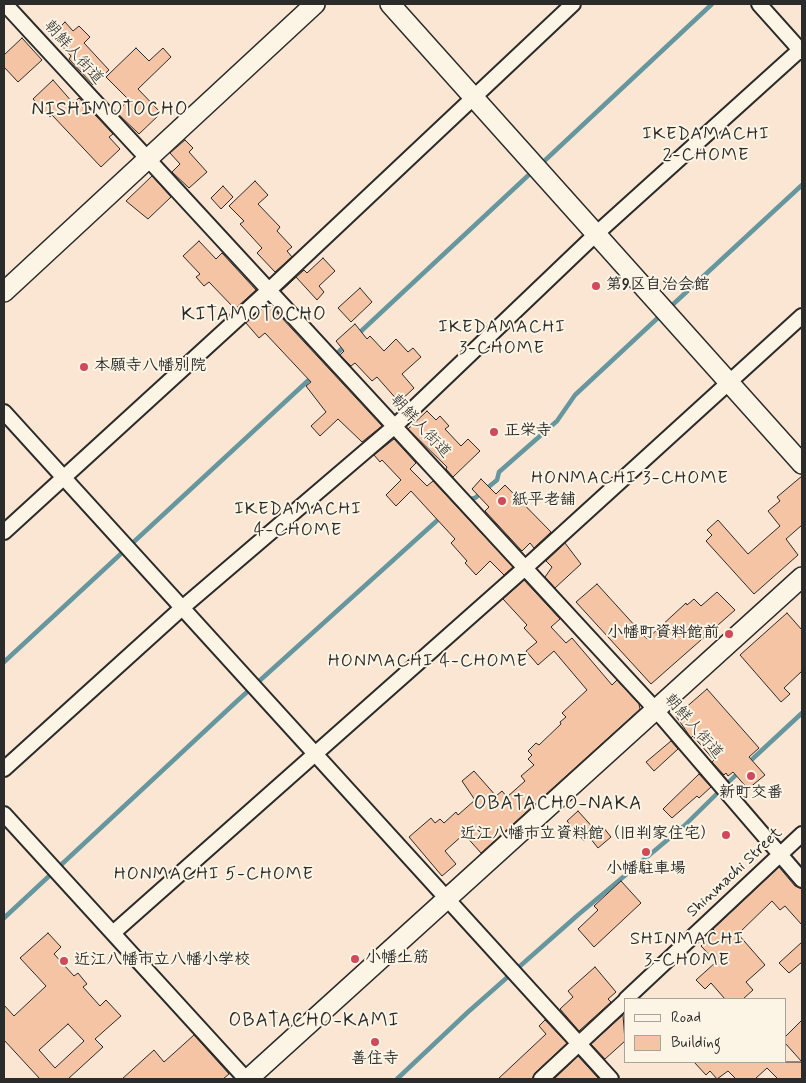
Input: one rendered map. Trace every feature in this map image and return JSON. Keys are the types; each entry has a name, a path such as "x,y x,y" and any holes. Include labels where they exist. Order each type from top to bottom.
{"street":[{"name":"朝鮮人街道","path":"5,4 656,710 802,880"},
{"path":"4,292 315,4"},
{"path":"390,4 802,464"},
{"path":"4,532 268,291 573,4"},
{"path":"4,770 182,608 395,426 596,234 801,50 759,4"},
{"path":"113,933 314,753 526,568 802,316"},
{"path":"4,412 611,1079"},
{"path":"4,814 247,1079 802,576"},
{"name":"Shinmachi Street","path":"627,998 802,834"},
{"name":"Shinmachi Street","path":"541,1079 624,1001"}],"building":[{"path":"65,22 73,31 79,26 90,37 84,43 109,70 93,85 69,59 71,56 52,35"},
{"path":"22,38 42,60 18,82 4,67 4,55"},
{"path":"136,48 149,61 163,48 171,57 138,89 161,113 139,134 116,112 129,100 106,77"},
{"path":"53,80 73,103 79,98 113,134 109,137 120,149 101,167 52,115 50,117 33,99"},
{"path":"185,140 193,148 189,152 207,172 189,188 172,172 180,164 170,153"},
{"path":"152,176 171,197 148,219 126,201"},
{"path":"255,181 268,195 258,204 280,227 277,231 292,247 287,251 292,257 275,272 257,253 262,248 240,224 244,221 229,206"},
{"path":"223,186 233,197 221,209 211,198"},
{"path":"199,241 216,259 222,253 256,290 235,309 209,282 204,286 196,277 200,274 183,256"},
{"path":"323,258 335,271 319,286 324,292 317,300 296,277 304,270 307,273"},
{"path":"360,288 372,302 351,322 338,308"},
{"path":"268,303 382,426 362,442 338,419 320,436 311,426 326,412 306,386 311,382 265,333 259,338 246,323"},
{"path":"355,324 367,339 370,336 384,351 396,339 408,352 413,348 421,357 402,374 414,388 399,402 377,377 372,381 355,363 351,366 340,355 344,351 336,341"},
{"path":"427,411 436,420 440,416 449,426 445,429 461,446 468,439 480,451 453,477 446,469 447,467 408,429"},
{"path":"394,439 416,463 410,469 427,486 433,481 513,567 504,575 490,561 476,575 465,563 467,561 451,543 455,539 411,491 396,506 386,495 401,480 382,460 380,462 374,455"},
{"path":"802,476 802,525 786,539 798,555 754,594 706,541 712,535 707,530 718,520 748,554 780,526 768,511 780,501 777,497"},
{"path":"481,479 496,494 505,485 551,532 534,548 530,543 522,551 485,511 489,507 472,489"},
{"path":"565,543 581,564 555,588 545,577 552,567 546,561"},
{"path":"524,580 560,619 551,627 566,643 572,638 612,685 617,680 639,704 640,709 481,853 464,834 445,851 456,864 442,876 409,837 431,818 435,823 440,819 444,823 456,812 458,815 475,800 462,781 474,771 496,796 502,791 507,797 525,781 521,776 534,765 528,759 532,755 528,751 536,743 539,745 561,724 560,722 566,717 562,713 587,690 554,651 538,665 526,651 537,642 524,628 527,625 503,599"},
{"path":"597,584 647,639 686,603 687,605 694,599 701,606 717,592 735,610 651,684 576,602"},
{"path":"787,613 802,630 802,671 784,688 790,694 781,702 740,655"},
{"path":"707,689 759,748 749,757 765,775 748,789 733,772 728,776 726,773 724,775 712,762 714,760 693,736 691,738 676,716"},
{"path":"671,741 678,749 654,771 646,762"},
{"path":"699,774 711,787 699,798 697,796 672,818 663,809"},
{"path":"578,811 596,831 584,841 567,821"},
{"path":"603,827 611,837 598,848 590,838"},
{"path":"779,867 795,886 802,889 802,925 785,906 780,910 772,901 738,934 765,965 746,982 753,990 744,998 724,998 711,983 705,989 696,980 716,962 701,946 716,932 713,929"},
{"path":"621,881 641,903 594,947 578,929 598,910 594,906"},
{"path":"48,933 61,947 54,954 74,976 78,973 87,984 83,987 100,1006 106,1000 121,1016 95,1039 103,1047 68,1079 40,1079 4,1040 4,1005 14,1016 46,986 20,958","holes":["68,1024 84,1041 55,1068 39,1050"]},
{"path":"802,942 802,962 789,973 779,963"},
{"path":"595,967 616,992 608,999 611,1002 579,1031 560,1009 573,997 568,991"},
{"path":"623,1015 624,1042 605,1059 591,1044"},
{"path":"545,1020 567,1043 535,1073 532,1079 498,1079 546,1034 539,1026"},
{"path":"802,1020 802,1062 786,1044 786,1036"},
{"path":"194,1035 229,1074 223,1079 122,1079 154,1050 164,1062"},
{"path":"578,1056 599,1079 554,1079"},
{"path":"802,1062 802,1079 778,1079 767,1068 755,1079 736,1079 728,1071 717,1079 710,1071 706,1075 695,1063 786,1063"}],"waterway":[{"path":"540,165 712,4"},
{"path":"357,335 534,170"},
{"path":"668,309 802,185"},
{"path":"451,509 460,501 475,498 497,480 499,472 557,421 575,395 662,314"},
{"path":"322,367 346,345"},
{"path":"4,662 313,376"},
{"path":"4,918 236,702 441,517"},
{"path":"747,764 802,713"},
{"path":"397,1079 468,1012 579,914 684,826 740,771"}],"place":[{"name":"第9区自治会館","path":"596,286"},
{"name":"本願寺八幡別院","path":"84,367"},
{"name":"正栄寺","path":"494,432"},
{"name":"紙平老舗","path":"502,501"},
{"name":"小幡町資料館前","path":"729,634"},
{"name":"新町交番","path":"751,776"},
{"name":"近江八幡市立資料館（旧判家住宅）","path":"726,835"},
{"name":"小幡駐車場","path":"646,852"},
{"name":"小幡上筋","path":"355,959"},
{"name":"近江八幡市立八幡小学校","path":"64,961"},
{"name":"善住寺","path":"375,1042"}],"district":[{"name":"NISHIMOTOCHO","path":"110,111"},
{"name":"IKEDAMACHI 2-CHOME","path":"706,145"},
{"name":"KITAMOTOCHO","path":"254,316"},
{"name":"IKEDAMACHI 3-CHOME","path":"502,338"},
{"name":"HONMACHI 3-CHOME","path":"630,479"},
{"name":"IKEDAMACHI 4-CHOME","path":"298,520"},
{"name":"HONMACHI 4-CHOME","path":"428,662"},
{"name":"OBATACHO-NAKA","path":"558,805"},
{"name":"HONMACHI 5-CHOME","path":"214,875"},
{"name":"SHINMACHI 3-CHOME","path":"687,950"},
{"name":"OBATACHO-KAMI","path":"314,1022"}]}
